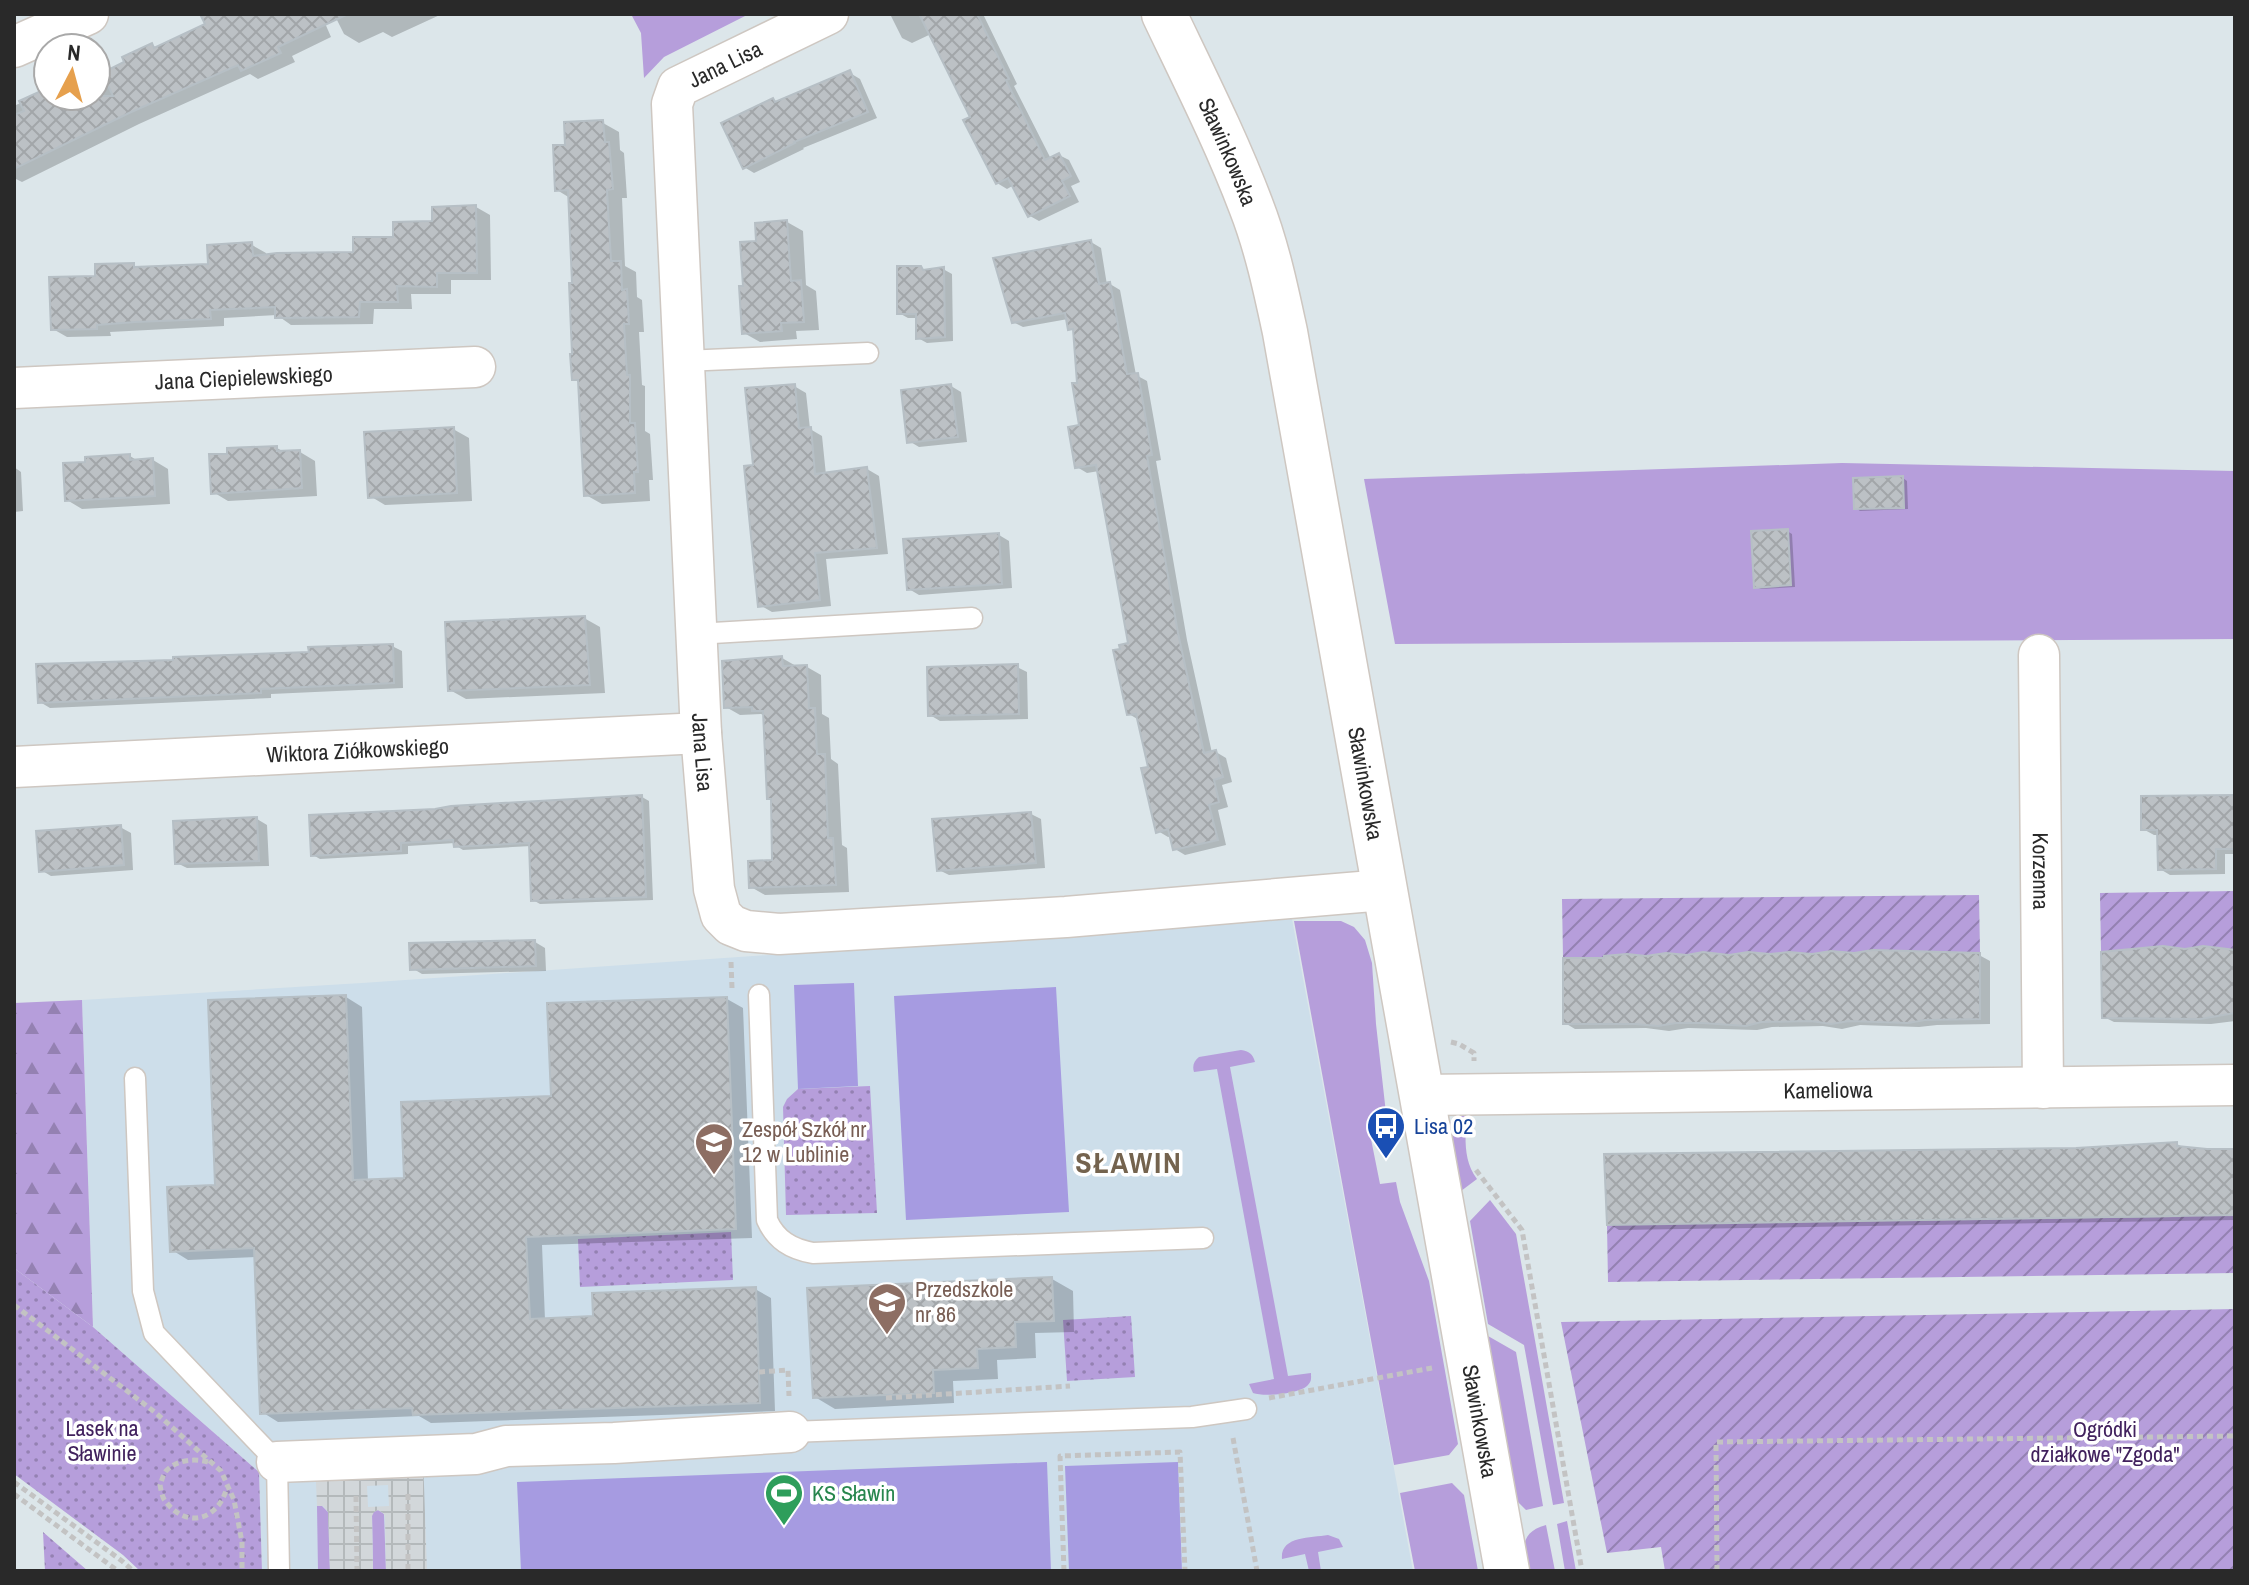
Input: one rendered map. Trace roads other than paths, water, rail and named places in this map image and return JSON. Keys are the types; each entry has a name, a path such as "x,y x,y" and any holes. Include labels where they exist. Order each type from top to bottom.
{"street":[{"path":"14,47 88,14"},
{"name":"Jana Lisa","path":"828,14 678,87 672,104 701,733 714,889 721,915 731,925 746,931 779,934 977,923 1384,890"},
{"name":"Sławinkowska","path":"1164,14 1253,209 1277,295 1507,1571"},
{"name":"Jana Ciepielewskiego","path":"14,388 475,367"},
{"name":"Korzenna","path":"2039,655 2043,1088"},
{"name":"Wiktora Ziółkowskiego","path":"14,767 701,733"},
{"name":"Kameliowa","path":"1422,1095 2235,1085"},
{"path":"277,1462 476,1454 506,1446 790,1432"}],"lane":[{"path":"684,361 868,353"},
{"path":"696,634 972,618"},
{"path":"759,995 767,1220 773,1233 796,1250 813,1253 1203,1238"},
{"path":"135,1078 143,1291 154,1333 277,1462 279,1571"},
{"path":"790,1432 1192,1417 1246,1409"}],"place":[{"name":"Lisa 02","path":"1386,1160"},
{"name":"Zespół Szkół nr 12 w Lublinie","path":"714,1176"},
{"name":"Przedszkole nr 86","path":"887,1336"},
{"name":"KS Sławin","path":"784,1527"}],"district":[{"name":"SŁAWIN","path":"1129,1162"}],"park label":[{"name":"Lasek na Sławinie","path":"102,1440"},
{"name":"Ogródki działkowe \"Zgoda\"","path":"2105,1442"}]}
